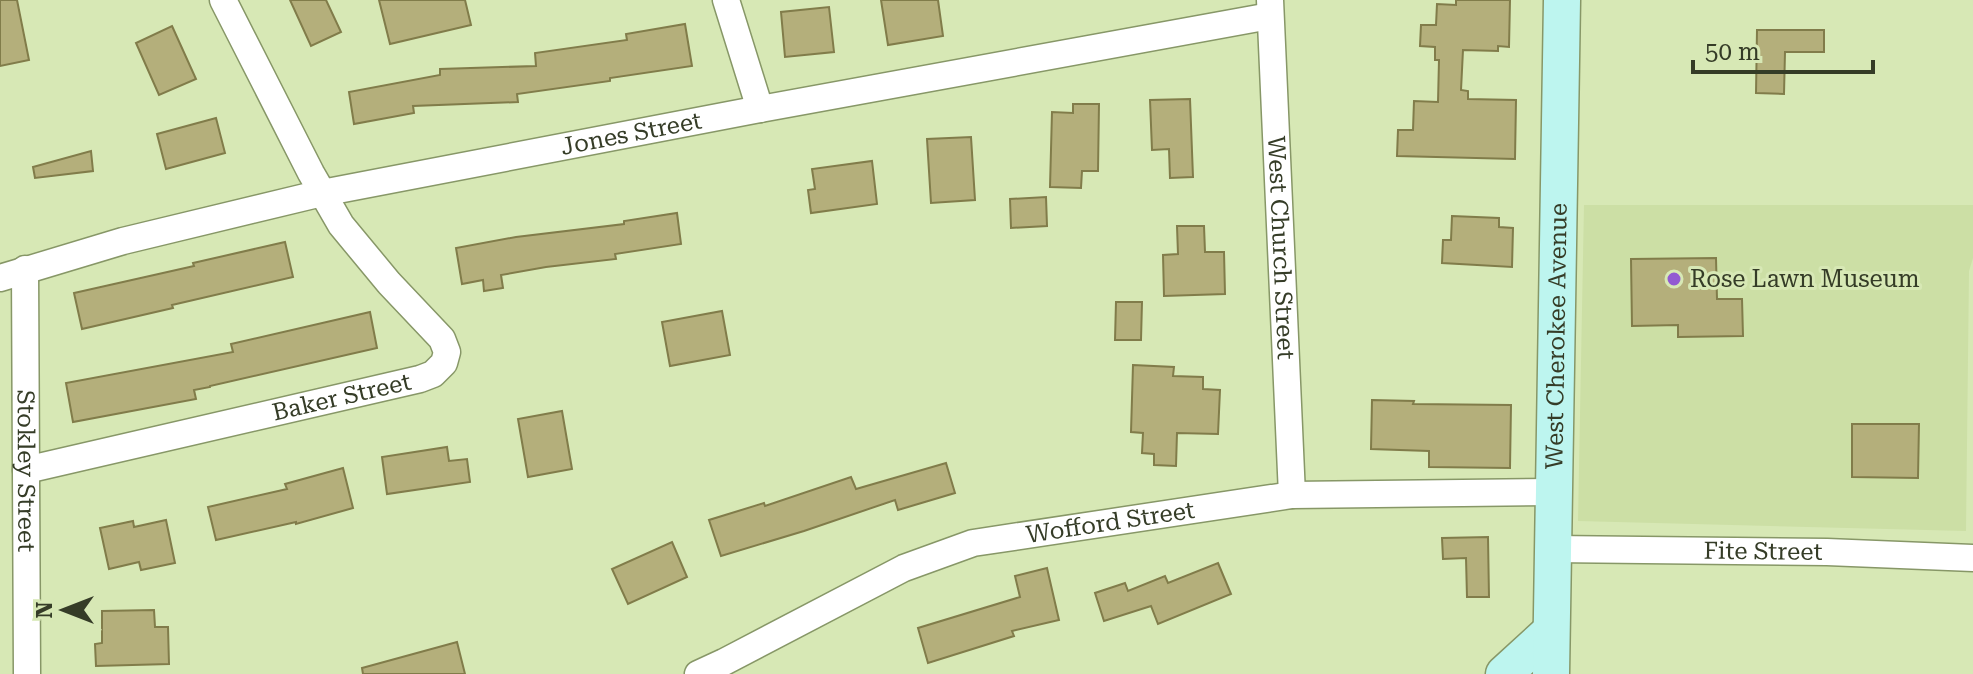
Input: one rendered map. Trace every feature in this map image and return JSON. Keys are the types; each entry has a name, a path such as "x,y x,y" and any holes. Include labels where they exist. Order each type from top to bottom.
{"main road":[{"name":"West Cherokee Avenue","path":"1551,674 1562,0"},
{"path":"1504,674 1551,631"}],"street":[{"path":"223,0 322,193"},
{"path":"726,0 760,109"},
{"name":"Jones Street","path":"0,278 123,241 322,193 1270,8"},
{"name":"West Church Street","path":"1270,8 1292,495"},
{"name":"Baker Street","path":"26,470 433,374 444,363 447,352 442,339 389,283 341,225 322,193"},
{"name":"Stokley Street","path":"25,269 27,674"},
{"name":"Wofford Street","path":"698,674 730,668 904,568 973,543 1292,495 1554,492"},
{"name":"Fite Street","path":"1553,549 1827,552 1973,558"}],"shaded area":[{"path":"1584,205 1973,205 1973,258 1969,271 1966,531 1578,521"}],"building":[{"path":"0,0 17,0 29,60 0,66"},
{"path":"290,0 326,0 341,32 311,46"},
{"path":"379,0 465,0 471,25 390,44"},
{"path":"881,0 938,0 943,36 888,45"},
{"path":"1456,0 1510,0 1509,47 1498,46 1498,51 1463,50 1461,90 1468,91 1468,99 1516,100 1515,159 1397,156 1398,130 1413,130 1414,101 1438,102 1439,60 1435,60 1435,47 1420,46 1421,25 1436,25 1437,4 1456,5"},
{"path":"829,7 834,52 785,57 781,12"},
{"path":"685,24 692,66 517,94 518,102 413,106 414,113 354,124 349,92 440,75 440,69 536,66 535,53 627,40 626,34"},
{"path":"172,26 196,79 159,95 136,43"},
{"path":"1757,30 1824,30 1824,52 1785,52 1784,94 1756,93"},
{"path":"1190,99 1193,177 1170,178 1169,149 1152,150 1150,100"},
{"path":"1073,104 1099,104 1098,171 1082,171 1081,188 1050,187 1052,112 1073,113"},
{"path":"216,118 225,153 166,169 157,134"},
{"path":"971,137 975,200 931,203 927,139"},
{"path":"91,151 93,171 35,178 33,167"},
{"path":"872,161 877,204 811,213 808,190 815,189 812,169"},
{"path":"1046,197 1047,226 1011,228 1010,199"},
{"path":"677,213 681,244 615,254 616,259 501,275 503,288 484,291 483,280 462,284 456,248 516,237 624,224 624,221"},
{"path":"1452,216 1499,218 1499,227 1513,228 1512,267 1442,263 1443,240 1451,240"},
{"path":"1177,226 1204,226 1205,252 1224,252 1225,294 1164,296 1163,255 1178,254"},
{"path":"285,242 293,277 82,329 74,293"},
{"name":"Rose Lawn Museum","path":"1716,258 1717,299 1742,299 1743,336 1678,337 1678,325 1632,326 1631,259"},
{"path":"1116,302 1142,302 1141,340 1115,340"},
{"path":"722,311 730,355 670,366 662,322"},
{"path":"370,312 377,348 194,390 196,399 73,422 66,383 233,352 231,344"},
{"path":"1133,365 1174,367 1173,376 1203,377 1203,389 1220,390 1218,434 1177,433 1176,466 1154,465 1154,454 1142,453 1143,433 1131,432"},
{"path":"1372,400 1414,401 1413,404 1511,405 1510,468 1429,467 1429,451 1371,449"},
{"path":"562,411 572,469 528,477 518,419"},
{"path":"1852,424 1919,424 1918,478 1852,477"},
{"path":"447,447 449,461 467,459 470,482 387,494 382,457"},
{"path":"946,463 955,493 898,510 895,500 721,556 709,520 764,503 765,506 851,477 856,489"},
{"path":"343,468 353,508 296,524 216,540 208,507 287,489 285,484"},
{"path":"166,520 175,563 141,570 139,562 109,569 100,528 133,521 134,527"},
{"path":"1488,537 1489,597 1467,597 1466,558 1443,559 1442,538"},
{"path":"672,542 687,577 628,604 612,569"},
{"path":"1218,563 1231,594 1158,624 1151,606 1104,621 1095,593 1125,583 1128,591 1165,576 1168,583"},
{"path":"1047,568 1059,620 1012,631 1014,636 928,663 918,628 1020,597 1015,576"},
{"path":"154,610 155,627 168,627 169,664 96,666 95,644 102,643 102,611"},
{"path":"457,642 465,674 363,674 362,668"}],"place":[{"name":"Rose Lawn Museum","path":"1674,279"}]}
